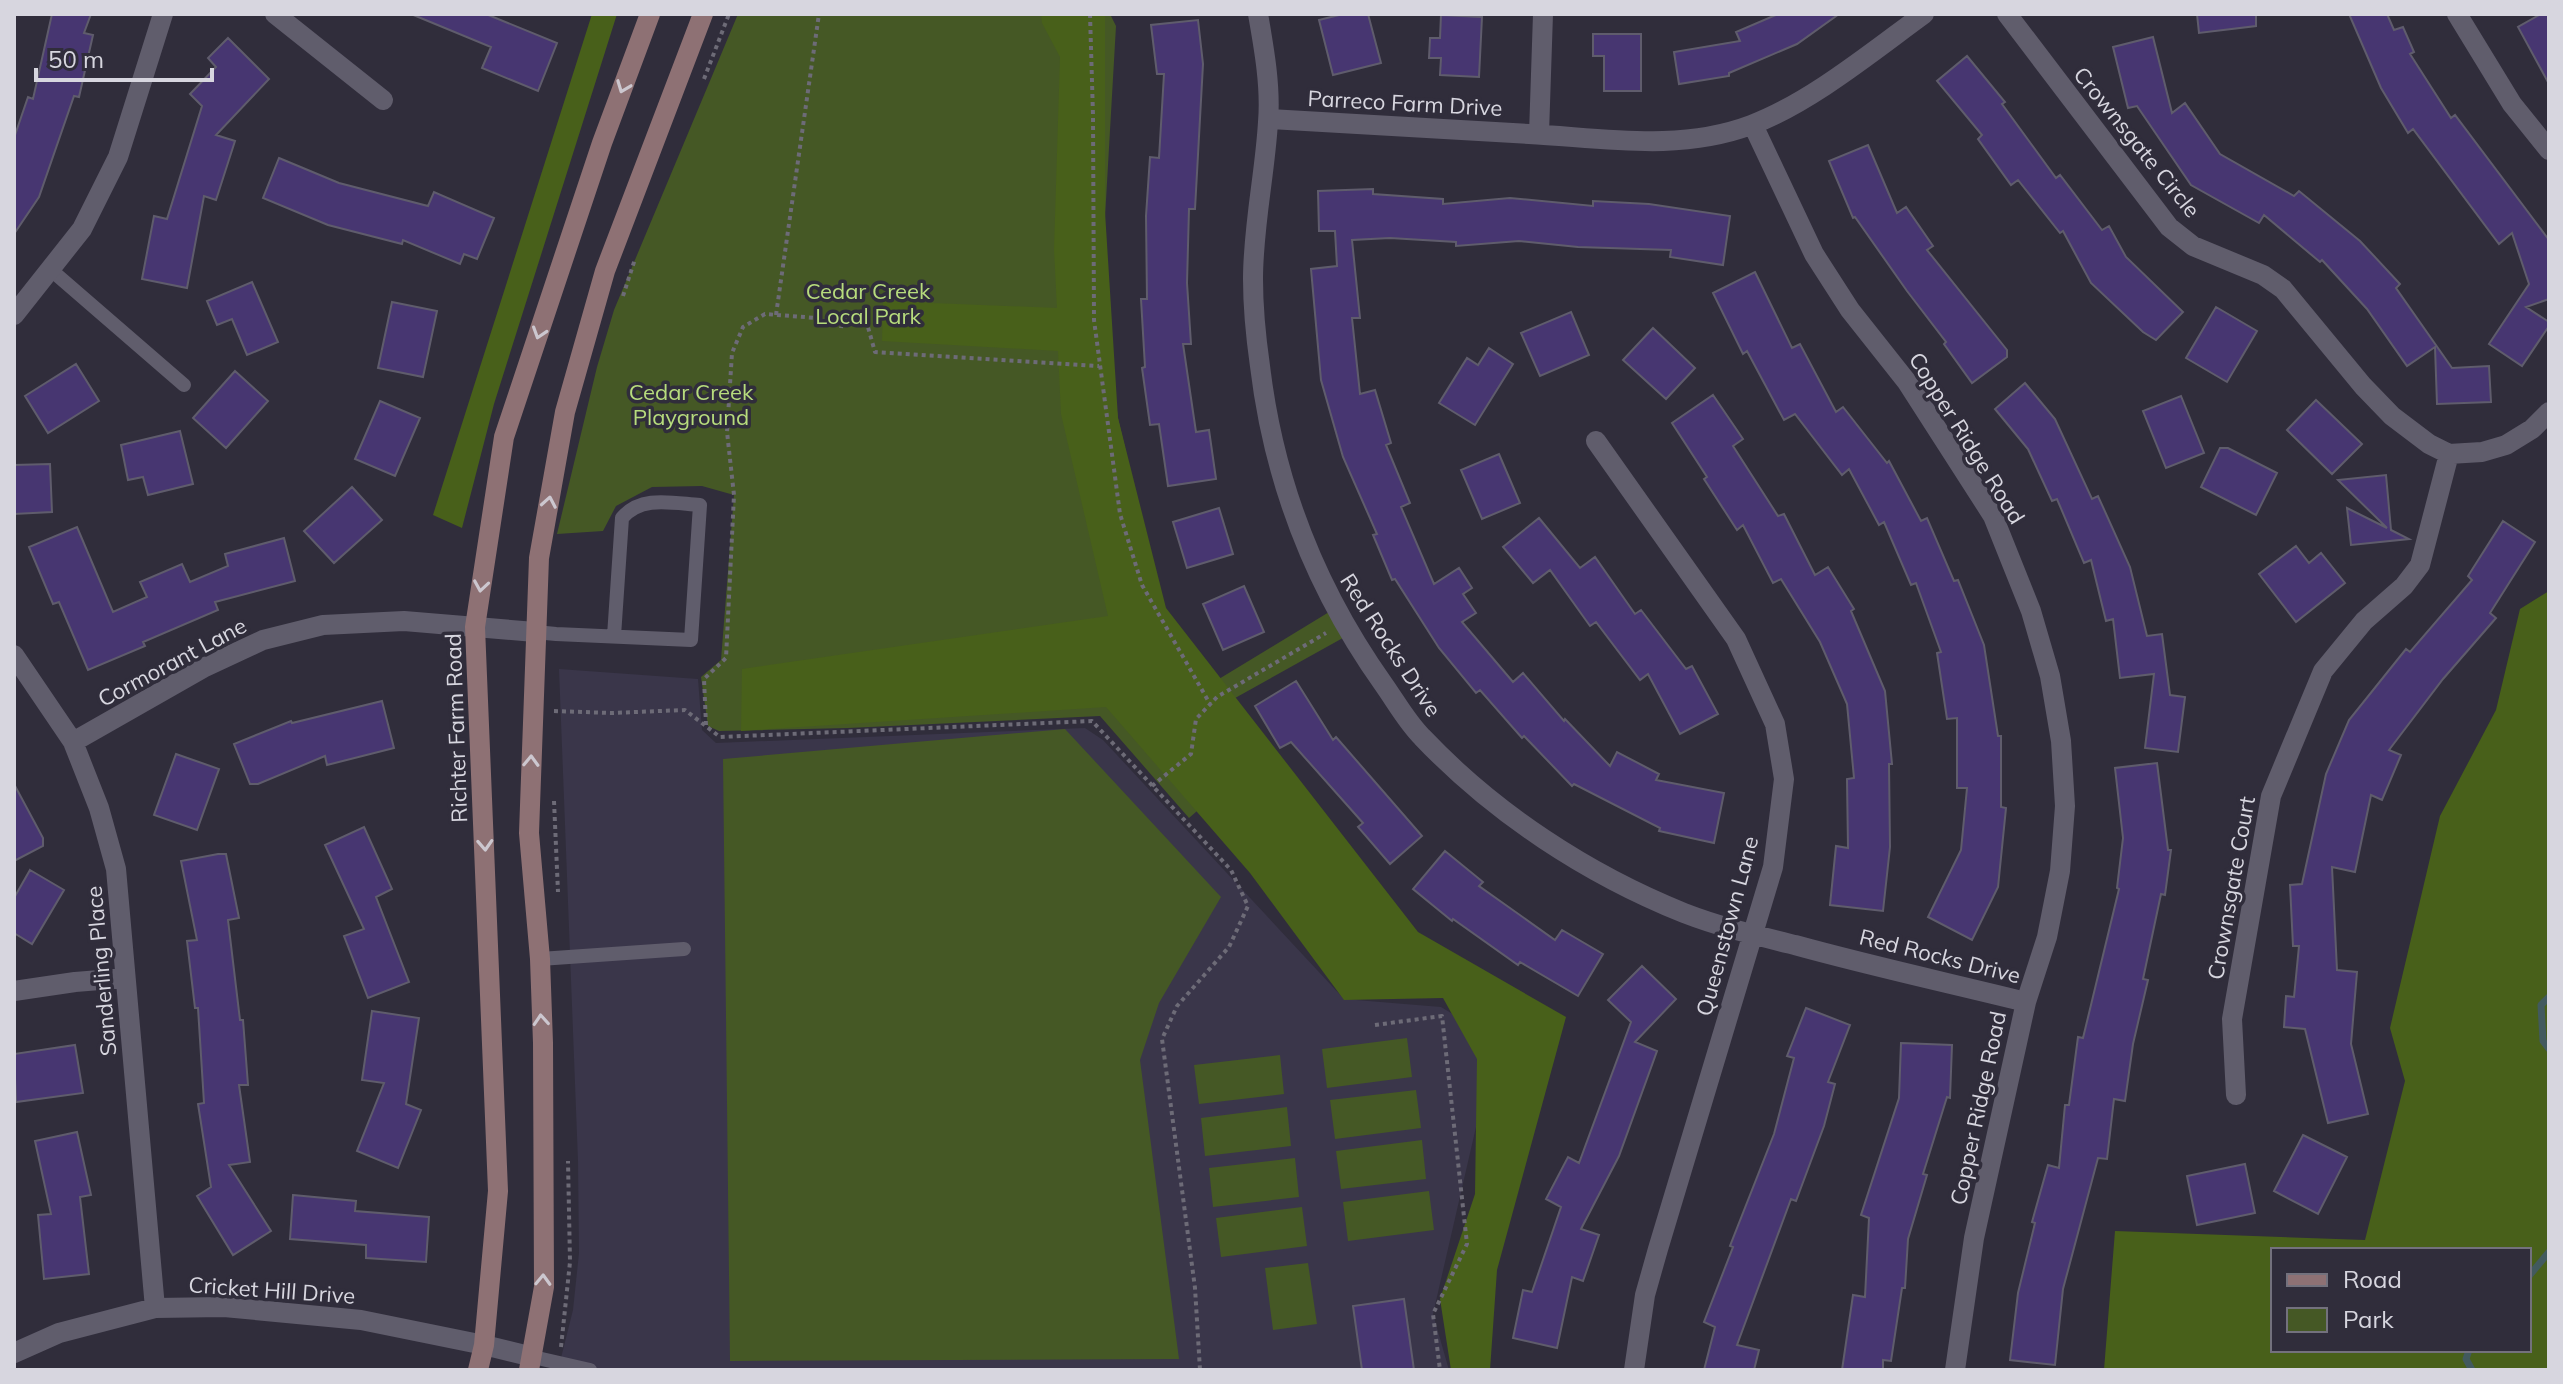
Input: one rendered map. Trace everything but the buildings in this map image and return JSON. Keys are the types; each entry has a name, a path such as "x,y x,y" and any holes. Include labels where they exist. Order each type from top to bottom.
{"main road":[{"name":"Richter Farm Road","path":"478,1370 484,1345 498,1191 475,627 504,437 602,143 650,14"},
{"path":"531,1364 544,1287 543,1043 540,959 529,833 539,558 565,412 605,271 703,14"}],"street":[{"path":"14,315 82,229 118,157 163,14"},
{"path":"275,14 383,100"},
{"name":"Red Rocks Drive","path":"1258,14 1264,45 1269,119 1259,194 1253,281 1260,365 1273,448 1297,524 1331,603 1419,735 1467,781 1537,835 1624,884 1685,913 1753,934 2026,1002"},
{"path":"1539,134 1543,14"},
{"name":"Parreco Farm Drive","path":"1269,119 1599,140 1679,142 1718,136 1753,125 1785,109 1838,77 1924,14"},
{"name":"Crownsgate Circle","path":"2007,14 2169,227 2193,246 2263,275 2283,289 2363,386 2392,416 2429,444 2449,454"},
{"path":"2457,14 2512,104 2549,150"},
{"name":"Copper Ridge Road","path":"1753,125 1814,254 1850,310 1914,393 1993,516 2031,611 2052,689 2061,741 2065,806 2060,871 2047,937 2026,1002 1974,1238 1955,1370"},
{"path":"2449,454 2482,452 2506,445 2532,429 2549,412"},
{"name":"Queenstown Lane","path":"1596,441 1736,639 1775,724 1784,779 1773,867 1645,1295 1634,1370"},
{"name":"Crownsgate Court","path":"2236,1095 2232,1019 2271,796 2323,671 2364,621 2404,586 2420,565 2449,454"},
{"name":"Cormorant Lane","path":"73,742 203,668 263,640 323,625 404,621 535,632"},
{"name":"Sanderling Place","path":"14,655 73,742 99,808 116,869 155,1308"},
{"path":"14,991 125,978"},
{"name":"Cricket Hill Drive","path":"14,1353 59,1333 155,1308 224,1307 361,1320 484,1345 531,1364"}],"lane":[{"path":"50,269 184,385"},
{"path":"535,632 691,640 700,505 646,502 631,507 622,518 614,636"},
{"path":"540,959 684,949"},
{"path":"531,1364 559,1363 590,1370"}],"path":[{"path":"700,88 729,14"},
{"path":"776,315 819,14"},
{"path":"1090,14 1094,320 1120,514 1142,585 1210,704"},
{"path":"623,296 638,252"},
{"path":"706,727 704,679 726,658 734,495 727,432 732,353 743,327 765,314 866,320 875,352 1100,366"},
{"path":"841,328 842,320"},
{"path":"1152,786 1191,754 1196,719 1217,697 1343,622"},
{"path":"552,698 551,711 612,713 685,710 720,737 1092,721 1231,870 1248,906 1229,947 1177,1006 1162,1039 1195,1288 1200,1370"},
{"path":"553,787 558,896"},
{"path":"1375,1025 1442,1016 1467,1244 1433,1314 1440,1370"},
{"path":"559,1363 570,1262 567,1151"}],"shaded area":[{"path":"559,669 698,679 702,730 716,743 1085,728 1103,740 1344,999 1441,1007 1496,1040 1433,1314 1449,1370 558,1370 573,1310 579,1253"}],"green space":[{"path":"592,14 617,14 494,404 462,528 433,515"},
{"name":"Cedar Creek Local Park","path":"738,14 1110,14 1116,26 1101,287 1118,418 1161,600 1209,685 1334,609 1350,634 1219,707 1259,757 1189,818 1100,716 719,731 708,726 701,677 721,660 734,495 702,486 652,487 616,506 603,531 557,534 597,367 614,310"},
{"path":"1041,14 1105,14 1105,212 1118,418 1166,608 1418,932 1566,1017 1497,1270 1490,1370 1451,1370 1440,1299 1475,1194 1477,1059 1443,998 1344,1000 1250,873 1106,707 741,731 742,669 1108,616 1061,414 1058,351 882,341 883,301 1057,308 1054,249 1060,57 1042,23"},
{"path":"2549,591 2549,1370 2104,1370 2115,1231 2365,1240 2405,1081 2390,1028 2440,816 2496,710 2520,609"},
{"path":"1065,729 1221,897 1159,1003 1140,1060 1179,1359 730,1361 723,759"},
{"path":"1407,1038 1412,1077 1327,1088 1322,1049"},
{"path":"1280,1055 1284,1094 1199,1104 1194,1065"},
{"path":"1416,1090 1421,1128 1335,1139 1330,1100"},
{"path":"1287,1107 1291,1146 1205,1156 1201,1118"},
{"path":"1422,1140 1426,1179 1341,1189 1336,1151"},
{"path":"1295,1158 1299,1197 1213,1207 1209,1168"},
{"path":"1429,1191 1434,1230 1348,1241 1343,1202"},
{"path":"1302,1207 1307,1246 1221,1257 1216,1218"},
{"path":"1308,1263 1317,1324 1273,1330 1265,1268"}],"waterway":[{"path":"2549,997 2541,1005 2543,1041 2549,1049"},
{"path":"2531,1274 2549,1252"},
{"path":"2468,1352 2466,1359 2472,1370"}],"park label":[{"name":"Cedar Creek Playground","path":"691,404"}]}
